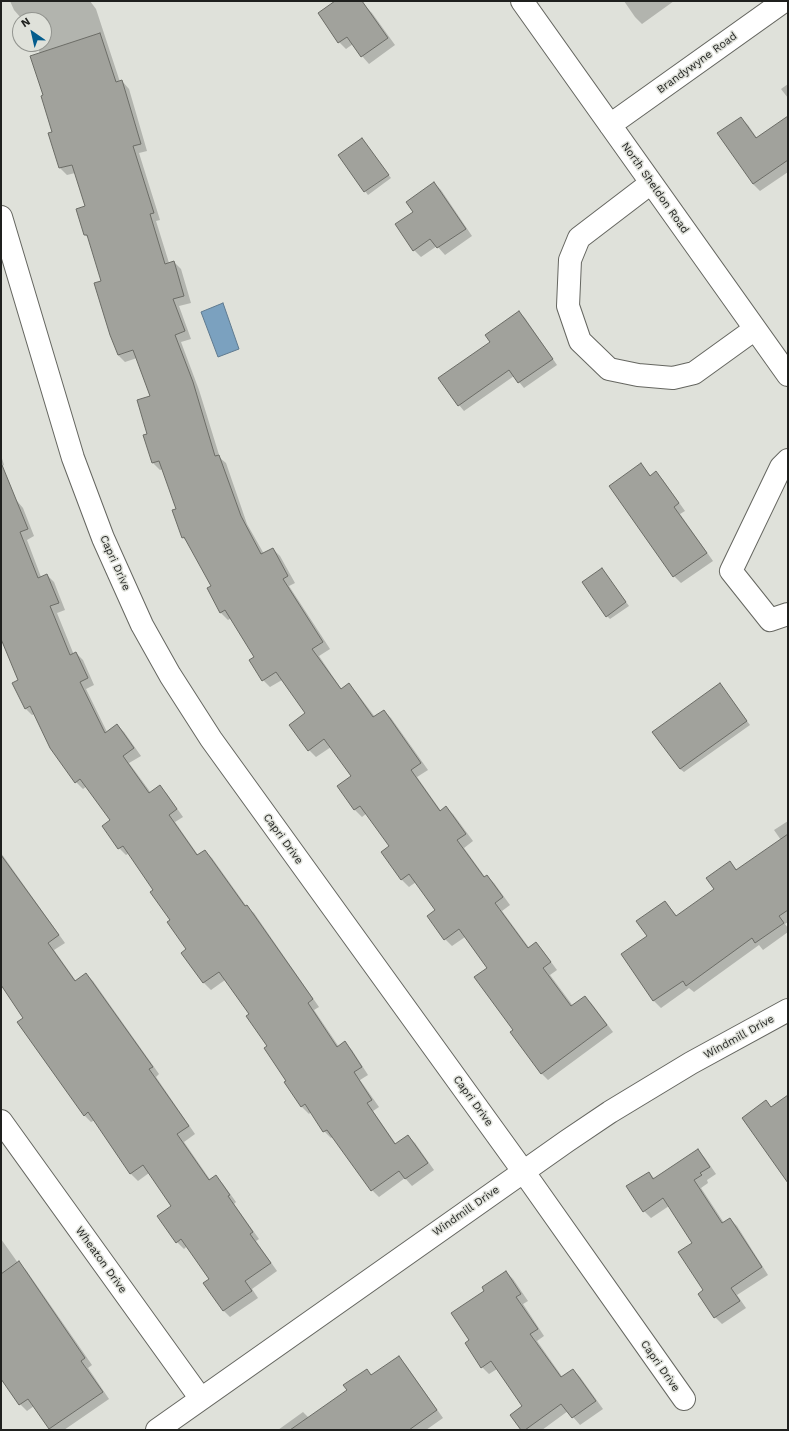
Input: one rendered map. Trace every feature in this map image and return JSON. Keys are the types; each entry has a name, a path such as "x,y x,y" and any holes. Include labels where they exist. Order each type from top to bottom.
{"street":[{"name":"North Sheldon Road","path":"522,1 788,375"},
{"name":"Brandywyne Road","path":"610,125 784,1"},
{"path":"651,183 579,238 570,260 568,306 580,341 609,369 638,375 673,378 694,372 755,329"},
{"name":"Capri Drive","path":"1,216 73,458 103,538 142,625 170,675 211,739 523,1171 684,1399"},
{"path":"788,460 781,467 731,571 770,620 788,614"},
{"name":"Windmill Drive","path":"157,1430 523,1171 630,1100 691,1063 788,1010"},
{"name":"Wheaton Drive","path":"1,1121 200,1399"}],"water":[{"path":"223,303 239,349 218,357 201,312"}],"building":[{"path":"335,1 362,1 388,38 361,57 347,37 338,43 318,13"},
{"path":"100,33 116,82 122,80 141,144 133,146 154,213 150,214 165,264 174,261 184,296 173,299 185,331 175,335 193,382 215,456 219,455 241,516 261,554 273,548 288,576 283,579 323,642 312,649 341,689 349,683 373,717 384,710 421,763 411,770 440,811 446,806 466,834 457,840 484,877 487,875 503,897 495,903 528,948 536,942 551,962 543,968 571,1006 585,996 607,1025 541,1074 510,1032 513,1030 474,977 487,968 459,929 444,940 427,916 435,910 409,874 401,880 381,852 389,846 360,806 354,810 337,786 351,776 324,739 308,751 289,725 305,713 276,672 262,681 249,660 254,657 225,610 220,613 207,588 211,586 184,537 182,538 172,510 176,509 159,461 152,463 143,435 147,434 137,400 150,396 133,350 118,355 110,335 94,283 101,281 87,235 84,235 76,209 85,206 72,165 59,168 48,133 52,132 41,96 43,95 30,56 42,52 52,52 52,49"},
{"path":"788,116 788,160 753,184 717,133 741,117 756,138"},
{"path":"362,138 389,175 364,192 338,155"},
{"path":"434,182 466,229 437,248 430,239 413,251 395,224 413,212 406,202"},
{"path":"519,311 553,359 518,383 509,370 458,406 438,378 490,342 485,335"},
{"path":"641,463 650,476 656,471 679,503 674,507 707,553 673,577 609,486"},
{"path":"1,465 28,529 20,532 38,578 47,574 59,603 50,606 70,655 76,652 88,678 80,682 105,733 117,724 134,748 123,756 149,793 160,785 177,809 169,815 197,855 205,850 245,906 247,905 313,999 308,1003 337,1047 345,1041 362,1067 354,1072 372,1100 367,1103 395,1144 408,1135 428,1163 405,1179 399,1171 371,1191 327,1130 323,1132 305,1104 301,1107 264,1048 267,1046 246,1016 249,1014 219,972 203,983 181,953 186,949 167,922 170,920 150,892 153,890 123,846 118,849 102,826 110,820 80,779 75,783 50,748 30,706 25,709 12,683 18,680 1,639"},
{"path":"602,568 626,602 606,617 582,582"},
{"path":"720,683 747,721 680,769 652,732"},
{"path":"788,834 788,910 779,916 784,923 755,943 752,938 686,986 683,981 653,1001 621,954 647,936 636,921 665,901 676,916 714,889 706,878 730,861 736,870"},
{"path":"1,855 59,935 48,943 75,981 86,973 153,1067 149,1069 189,1126 177,1134 209,1180 216,1175 230,1195 228,1196 253,1232 250,1234 271,1263 245,1281 252,1291 223,1311 203,1283 209,1279 181,1239 176,1243 157,1216 171,1206 143,1165 130,1174 88,1112 84,1116 17,1022 23,1018 1,985"},
{"path":"788,1095 788,1183 742,1118 766,1100 771,1107"},
{"path":"698,1149 710,1167 700,1173 702,1175 694,1180 722,1223 730,1218 762,1267 731,1288 740,1301 714,1318 698,1294 703,1290 678,1252 692,1243 663,1198 643,1212 626,1186 649,1172 653,1179"},
{"path":"19,1261 85,1358 81,1361 103,1392 49,1429 28,1399 19,1405 1,1379 1,1274"},
{"path":"506,1271 521,1294 516,1297 538,1329 530,1334 561,1377 573,1369 596,1401 572,1418 561,1404 525,1430 521,1430 510,1415 522,1406 491,1361 481,1368 465,1343 469,1340 451,1313 484,1291 482,1287"},
{"path":"399,1356 437,1410 409,1430 290,1430 347,1390 343,1385 367,1369 371,1375"}]}
